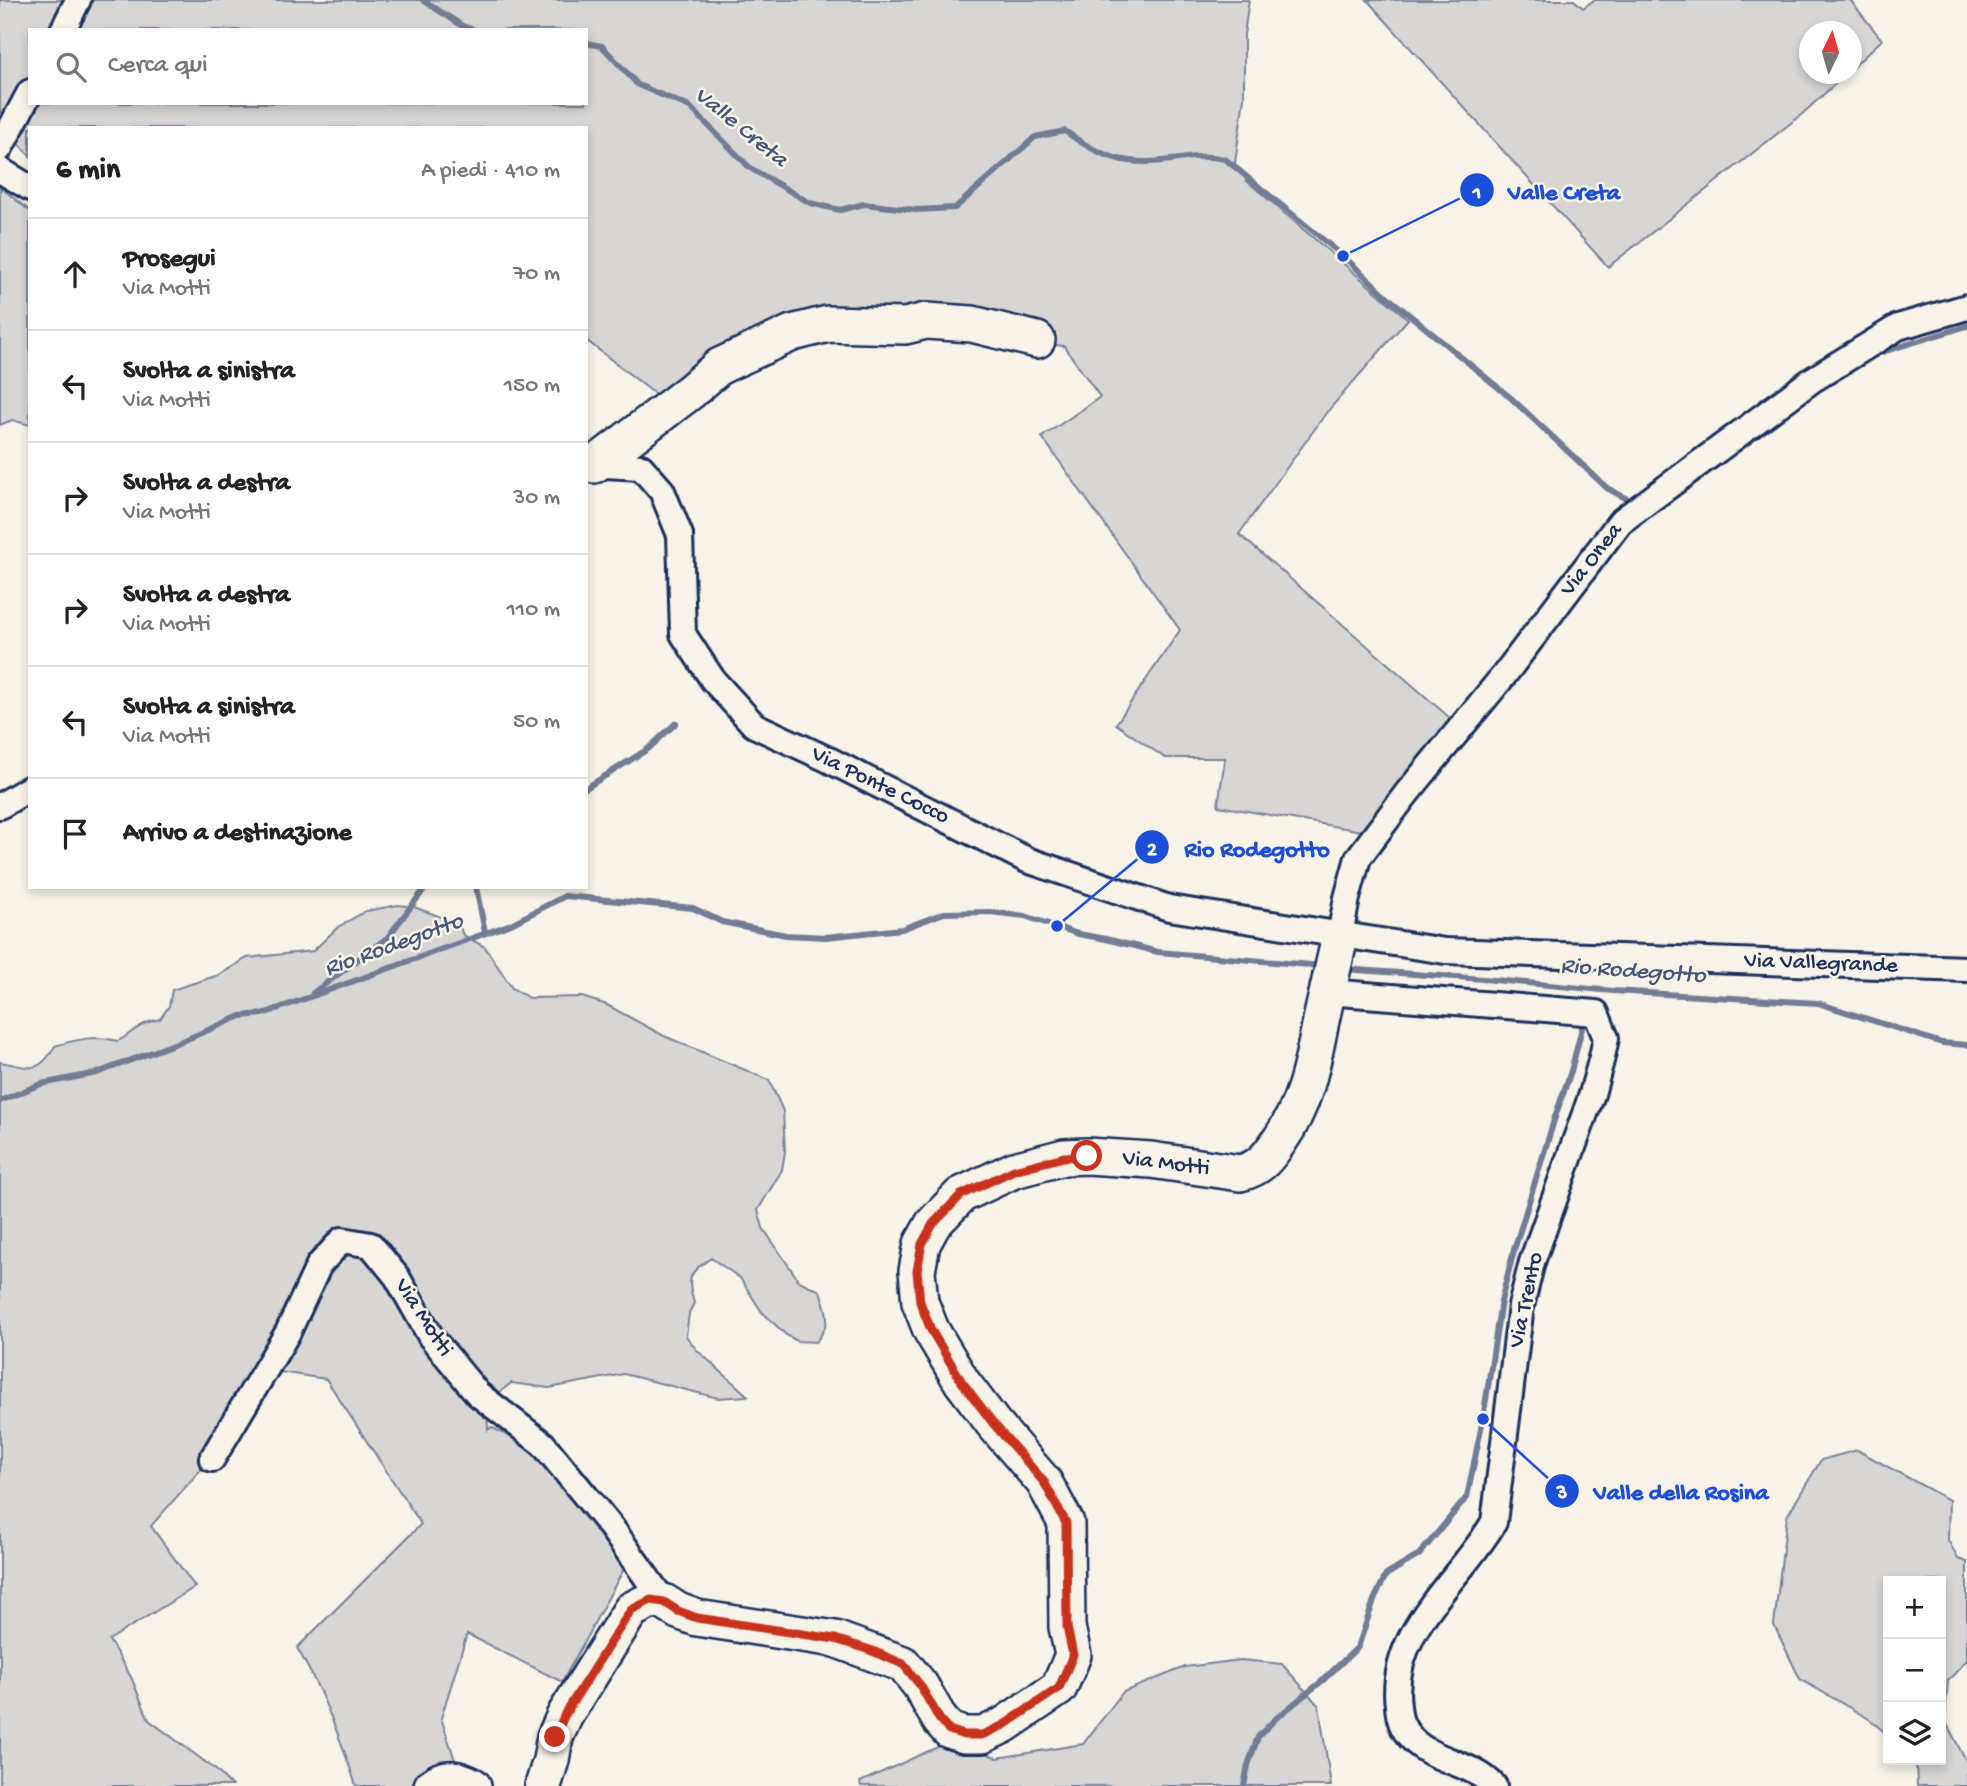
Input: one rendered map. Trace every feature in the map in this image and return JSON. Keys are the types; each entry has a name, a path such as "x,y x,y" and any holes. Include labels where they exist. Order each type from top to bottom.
{"street":[{"path":"64,28 78,0"},
{"path":"0,148 28,96"},
{"path":"0,170 28,187"},
{"name":"Via Onea","path":"1333,966 1358,858 1407,793 1505,674 1620,522 1812,380 1898,327 1967,307"},
{"path":"590,465 691,391 720,366 793,333 828,324 905,326 926,321 972,324 1037,340"},
{"name":"Via Ponte Cocco","path":"590,465 641,467 662,491 680,535 683,634 713,680 754,725 842,766 1027,860 1333,966"},
{"path":"0,806 28,789"},
{"name":"Via Vallegrande","path":"1333,966 1445,951 1967,969"},
{"name":"Via Trento","path":"1333,966 1587,1012 1606,1038 1592,1094 1532,1262 1521,1306 1494,1522 1481,1544 1425,1612 1406,1649 1397,1675 1396,1697 1400,1721 1409,1736 1422,1749 1487,1778 1494,1786"},
{"name":"Via Motti","path":"212,1460 288,1332 318,1265 342,1240 371,1245 397,1277 431,1337 470,1385 542,1444 611,1527 664,1602 697,1618 835,1639 870,1650 903,1664 949,1730 964,1735 982,1735 1004,1725 1059,1688 1073,1655 1067,1627 1066,1523 1044,1482 962,1382 931,1330 920,1302 917,1271 922,1244 933,1224 961,1195 1014,1170 1064,1157 1151,1160 1240,1173 1254,1170 1266,1161 1286,1132 1305,1093 1333,966"},
{"path":"543,1786 555,1737 565,1714 631,1610 651,1600 664,1602"},
{"path":"432,1786 438,1781 450,1778 460,1779 472,1786"}],"shaded area":[{"path":"0,0 1249,0 1244,34 1244,98 1235,163 1247,181 1408,319 1327,412 1239,534 1457,724 1367,832 1218,806 1225,758 1165,758 1116,724 1180,630 1042,437 1100,397 1064,346 903,327 771,345 664,401 588,342 588,126 28,126 28,154 0,124"},
{"path":"1367,0 1574,0 1583,8 1594,0 1850,0 1882,40 1862,59 1862,21 1799,21 1799,84 1835,84 1801,115 1608,267"},
{"path":"0,187 28,209 28,424 12,420 0,425"},
{"path":"398,905 414,907 458,923 463,935 485,947 512,988 529,998 582,997 607,1005 664,1036 769,1080 783,1111 785,1152 782,1170 758,1210 763,1228 799,1281 820,1291 827,1318 824,1329 816,1342 797,1341 786,1335 762,1312 740,1278 711,1258 691,1276 690,1287 694,1303 689,1313 686,1336 697,1350 748,1396 718,1398 624,1374 549,1388 511,1383 487,1403 488,1430 491,1427 566,1465 631,1556 562,1682 467,1634 441,1718 455,1760 430,1768 410,1786 356,1786 330,1715 297,1648 421,1524 326,1379 259,1369 211,1458 151,1526 195,1587 109,1640 131,1677 149,1720 216,1770 232,1786 0,1786 0,1062 25,1067 38,1066 55,1046 71,1041 102,1038 118,1041 143,1025 160,1019 169,1006 172,990 219,975 247,958 313,951 338,927 366,911"},
{"path":"1857,1450 1949,1500 1948,1540 1958,1559 1967,1562 1967,1660 1948,1681 1946,1707 1946,1576 1883,1576 1883,1731 1869,1719 1800,1679 1774,1625 1787,1516 1821,1460"},
{"path":"1241,1660 1282,1664 1319,1706 1331,1786 861,1786 860,1782 955,1739 997,1758 1083,1744 1123,1692 1185,1667"},
{"path":"1946,1722 1967,1763 1967,1786 1917,1786 1916,1765 1946,1765"}],"waterway":[{"name":"Valle Creta","path":"423,0 468,28"},
{"name":"Valle Creta","path":"588,43 602,46 638,85 690,107 750,168 810,203 840,210 864,204 916,210 955,208 1035,137 1065,131 1102,153 1127,161 1155,162 1198,157 1225,159 1511,398 1607,488 1636,504"},
{"name":"Valle Creta","path":"1876,354 1967,326"},
{"path":"588,787 648,749 676,723"},
{"path":"313,993 387,938 424,889"},
{"path":"476,889 485,932"},
{"name":"Rio Rodegotto","path":"0,1101 41,1084 97,1073 241,1016 263,1014 511,924 565,896 693,908 722,922 786,935 826,937 902,929 944,913 990,912 1025,916 1078,934 1158,952 1322,966"},
{"name":"Rio Rodegotto","path":"1343,969 1613,991 1818,1003 1942,1043 1967,1045"},
{"path":"1244,1786 1258,1737 1358,1647 1374,1600 1386,1575 1419,1555 1467,1497 1483,1419 1501,1301 1514,1250 1571,1071 1585,1016"}],"place":[{"name":"Valle Creta","path":"1343,256"},
{"name":"Rio Rodegotto","path":"1057,926"},
{"name":"Valle della Rosina","path":"1483,1419"}],"route":[{"path":"555,1737 565,1714 631,1610 651,1600 664,1602 697,1618 835,1639 903,1664 920,1685 940,1720 949,1730 964,1735 982,1735 1004,1725 1059,1688 1073,1655 1067,1627 1066,1523 1044,1482 962,1382 931,1330 920,1302 917,1271 922,1244 933,1224 961,1195 1014,1170 1064,1157 1087,1156"}]}
